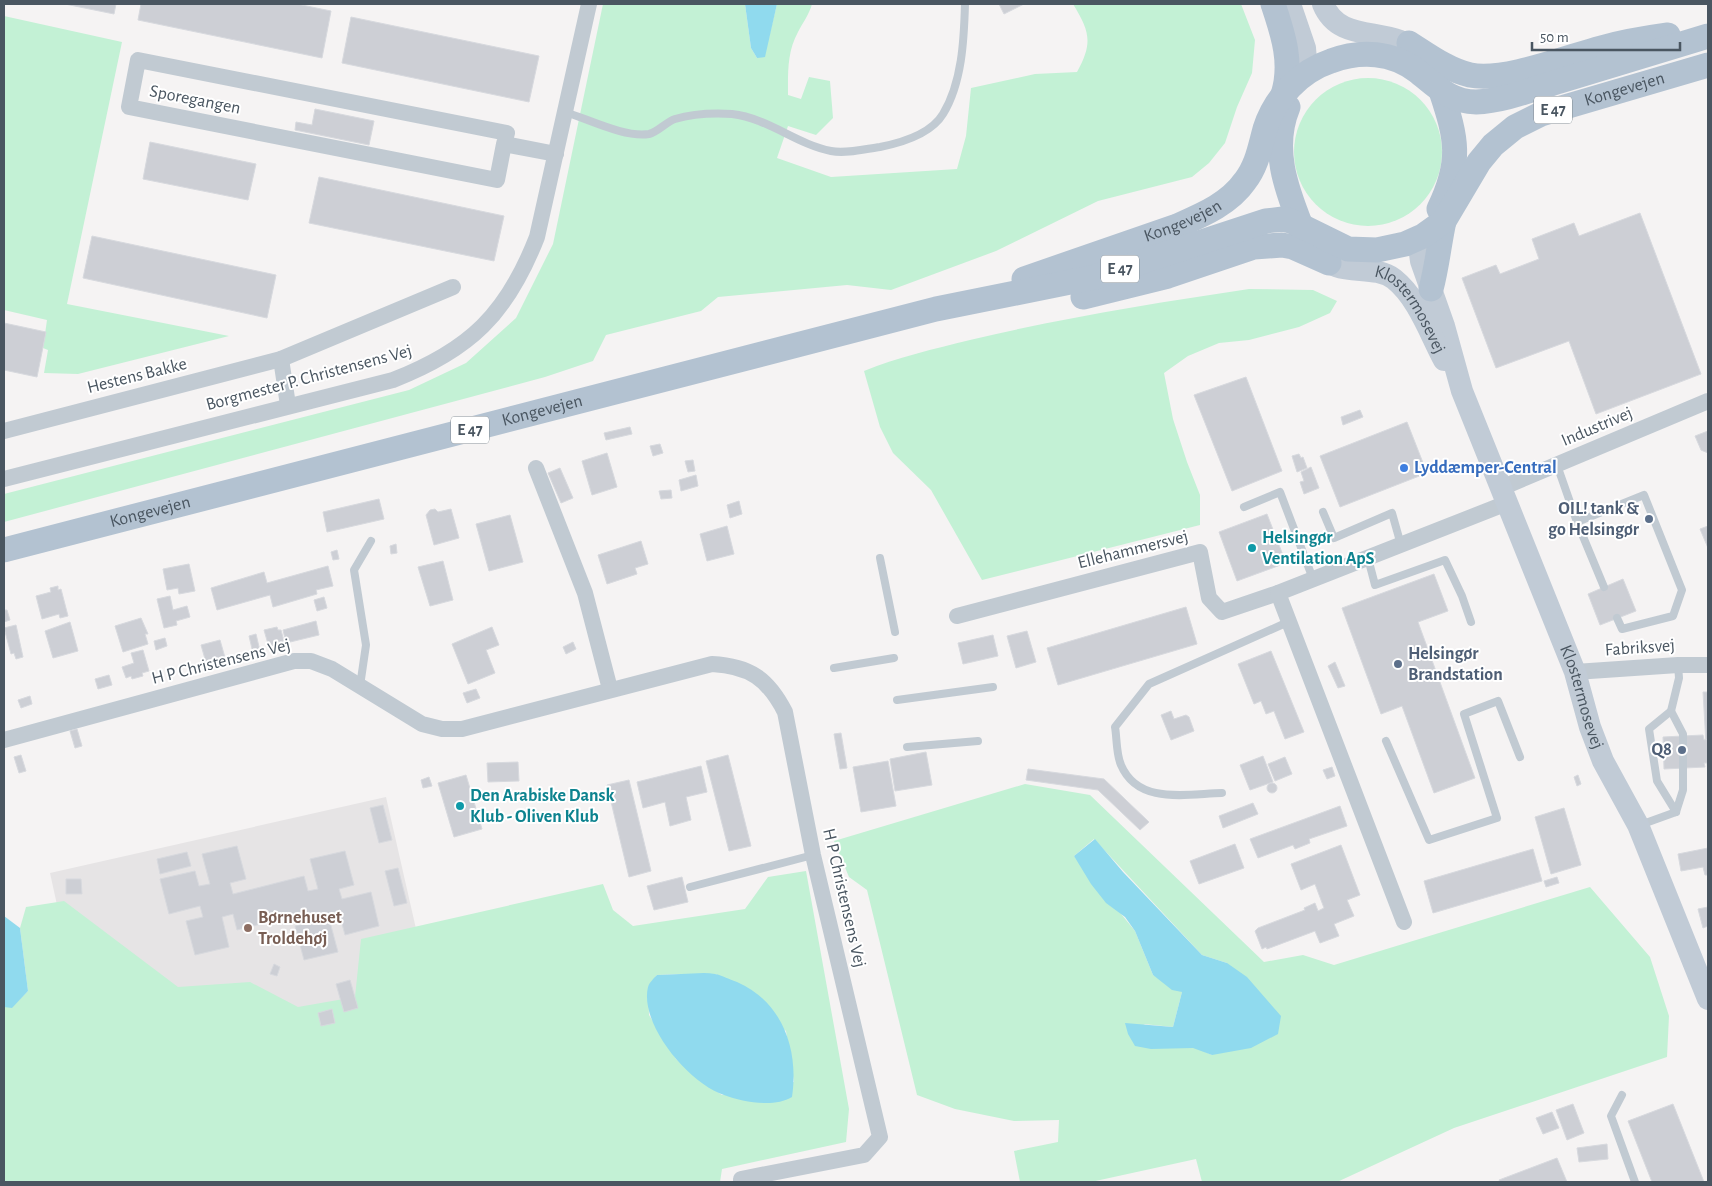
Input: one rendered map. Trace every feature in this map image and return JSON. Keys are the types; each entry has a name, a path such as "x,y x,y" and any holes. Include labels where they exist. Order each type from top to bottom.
{"main road":[{"path":"1273,4 1287,54 1287,82 1283,95"},
{"path":"1290,4 1305,48 1307,73 1286,113 1280,141 1284,178 1301,226 1319,254 1329,263"},
{"path":"1322,4 1332,20 1342,27 1354,31 1397,38 1463,73 1473,76 1513,72 1641,39 1708,32"},
{"name":"Kongevejen","path":"1441,91 1459,100 1478,102 1497,99 1708,36"},
{"path":"1409,44 1421,55 1441,91 1454,131 1454,162 1446,192 1423,236"},
{"name":"E 47","path":"1283,95 1307,73 1321,64 1343,57 1367,54 1390,57 1409,66 1441,91"},
{"name":"Kongevejen","path":"1444,221 1479,162 1492,145 1515,127 1541,114 1708,65"},
{"name":"Kongevejen","path":"936,309 1177,226 1211,210 1236,192 1252,171 1269,118 1283,95"},
{"name":"Kongevejen","path":"4,550 936,309 1095,278 1266,221 1282,219 1301,226"},
{"path":"1431,289 1437,267 1444,221"},
{"name":"E 47","path":"1301,226 1332,243 1361,252 1392,249 1423,236 1444,221"},
{"name":"Klostermosevej","path":"1423,236 1419,252 1444,326 1462,392"},
{"path":"936,309 1085,297 1168,276 1259,246 1282,245 1329,263"},
{"name":"Klostermosevej","path":"1329,263 1348,269 1384,274 1394,279 1408,295 1425,322 1462,392 1575,672 1590,728 1603,761 1638,826 1708,999"}],"street":[{"name":"Borgmester P. Christensens Vej","path":"4,479 288,405 393,380 426,367 456,349 484,326 506,300 525,270 538,237 589,4"},
{"name":"Sporegangen","path":"138,60 506,133 504,144 497,180 129,107 138,60"},
{"path":"504,144 556,154"},
{"name":"Hestens Bakke","path":"4,431 281,360 454,287"},
{"path":"281,360 288,405"},
{"name":"Industrivej","path":"1504,496 1557,465 1708,402"},
{"path":"536,468 585,593 610,689"},
{"name":"Ellehammersvej","path":"957,616 1200,552 1209,598 1222,612 1278,593 1401,545 1504,496"},
{"path":"1278,593 1404,922"},
{"name":"H P Christensens Vej","path":"4,740 294,661 311,661 332,669 422,724 442,729 462,729 712,664 731,665 749,671 764,682 777,696 785,712 813,855 880,1137 864,1155 741,1179 742,1182"},
{"name":"Fabriksvej","path":"1575,672 1678,665 1708,665"}],"lane":[{"path":"565,112 637,134 651,134 674,119 716,113 744,116 770,125 810,145 833,152 859,150 892,144 926,131 942,116 956,83 964,32 965,4"},
{"path":"1557,465 1577,522 1604,587"},
{"path":"1244,506 1280,492 1313,579"},
{"path":"1577,522 1644,495 1682,590 1673,616 1622,629 1617,618"},
{"path":"1323,512 1334,538 1392,513 1401,545"},
{"path":"360,686 366,644 354,570 371,540"},
{"path":"880,558 895,632"},
{"path":"1368,558 1375,585 1445,560 1462,596 1471,622"},
{"path":"1222,793 1154,794 1138,787 1121,765 1115,727 1149,684 1288,622"},
{"path":"834,668 894,658"},
{"path":"1676,812 1657,781 1649,729 1671,711 1679,678 1678,665"},
{"path":"897,700 993,687"},
{"path":"1386,740 1429,840 1498,818 1464,714 1498,700 1520,757"},
{"path":"1671,711 1682,734 1683,790 1676,812"},
{"path":"906,747 978,741"},
{"path":"1638,826 1676,812"},
{"path":"690,887 813,855"},
{"path":"1622,1095 1611,1116 1634,1182"}],"shaded area":[{"name":"Børnehuset Troldehøj","path":"386,797 419,942 357,1030 249,1047 59,914 50,873"}],"green space":[{"path":"603,4 745,4 751,48 757,58 769,37 777,4 812,4 792,47 789,63 788,95 801,99 809,77 830,81 833,118 816,135 788,126 777,158 831,177 957,169 966,136 971,88 1035,74 1077,72 1086,53 1087,38 1083,22 1073,4 1241,4 1255,40 1252,73 1237,107 1225,143 1209,163 1192,177 1098,201 996,251 891,290 847,285 718,297 701,311 606,335 593,361 545,377 4,522 4,494 409,390 466,363 516,318 553,244"},
{"path":"4,16 122,42 67,304 229,336 78,374 44,373 48,350 43,348 47,320 4,310"},
{"path":"1368,78 1396,84 1420,100 1436,124 1442,152 1436,180 1420,204 1396,220 1368,226 1340,220 1316,204 1300,180 1294,152 1300,124 1316,100 1340,84"},
{"path":"1249,289 1313,290 1337,301 1330,313 1299,327 1249,340 1219,343 1188,356 1164,373 1173,419 1200,495 1200,525 982,580 931,490 893,453 880,427 864,371 916,354 1005,332 1109,312"},
{"path":"1025,784 1090,795 1264,962 1303,955 1334,965 1590,887 1650,957 1669,1016 1667,1057 1454,1128 1337,1182 1202,1182 1196,1159 1091,1182 1020,1182 1014,1151 1058,1142 1059,1120 1014,1121 955,1109 917,1095 867,890 849,877 834,841","holes":["1094,839 1202,955 1227,963 1212,1055 1143,1024 1173,1027 1182,992 1153,975 1135,931 1074,856"]},
{"path":"806,871 849,1109 846,1142 722,1169 720,1182 4,1182 4,1007 12,1007 28,991 20,928 26,907 64,901 178,987 250,982 298,1007 355,997 361,939 603,884 613,910 633,926 745,909 768,877","holes":["716,974 786,1031 794,1082 722,1095 701,1081 676,1059 649,1015 648,987 657,975"]}],"water":[{"path":"745,4 777,4 765,57 757,58 751,48"},
{"path":"1095,839 1123,872 1202,955 1227,963 1247,977 1281,1016 1278,1034 1251,1048 1212,1055 1193,1048 1151,1049 1135,1046 1128,1034 1125,1023 1173,1027 1182,992 1172,990 1153,975 1135,931 1125,917 1106,903 1091,884 1074,856"},
{"path":"4,916 20,928 28,991 12,1008 4,1007"},
{"path":"707,973 720,975 753,991 766,1002 776,1015 790,1045 794,1079 792,1097 776,1102 758,1103 732,1098 711,1089 683,1066 659,1035 651,1018 647,1002 648,987 652,981 657,975"}],"building":[{"path":"65,4 116,4 114,14"},
{"path":"141,4 297,4 331,11 322,58 138,20"},
{"path":"999,4 1024,4 1004,14"},
{"path":"351,17 539,56 529,102 342,63"},
{"path":"315,109 374,121 369,145 295,130 296,122 312,125"},
{"path":"150,142 256,164 248,200 143,179"},
{"path":"319,177 504,216 494,261 309,223"},
{"path":"1640,213 1701,374 1596,414 1569,341 1496,368 1462,278 1496,265 1500,274 1539,259 1532,239 1574,223 1579,236"},
{"path":"92,236 276,275 267,318 83,278"},
{"path":"4,323 46,332 37,377 4,370"},
{"path":"1246,377 1282,471 1232,491 1194,395"},
{"path":"1360,410 1363,417 1343,425 1341,417"},
{"path":"1407,422 1427,473 1340,507 1320,456"},
{"path":"630,427 632,434 606,440 604,433"},
{"path":"1708,431 1708,453 1701,450 1695,436"},
{"path":"660,444 663,453 653,456 650,446"},
{"path":"607,453 617,487 592,495 582,461"},
{"path":"1299,454 1301,458 1303,457 1307,468 1297,472 1292,456"},
{"path":"693,460 695,471 688,472 685,461"},
{"path":"1311,467 1319,488 1304,494 1300,482 1304,481 1301,472"},
{"path":"560,468 573,498 561,503 548,473"},
{"path":"696,475 698,486 681,491 679,480"},
{"path":"671,490 672,498 661,499 659,491"},
{"path":"379,499 384,519 327,532 323,512"},
{"path":"739,501 742,514 730,518 727,505"},
{"path":"435,509 438,512 451,509 459,538 434,545 426,515 430,510"},
{"name":"Helsingør Ventilation ApS","path":"1267,514 1286,563 1237,581 1219,532"},
{"path":"510,515 523,562 489,571 476,524"},
{"path":"727,526 734,554 707,561 700,534"},
{"path":"1708,526 1708,548 1700,529"},
{"path":"641,541 648,564 635,568 637,574 607,584 598,555"},
{"path":"396,544 397,553 391,554 390,546"},
{"path":"337,550 339,559 333,560 331,552"},
{"path":"443,561 453,600 430,606 418,567"},
{"path":"189,564 195,591 179,594 178,588 167,590 163,569"},
{"path":"328,566 333,586 316,590 317,594 273,607 270,595 217,610 211,588 264,572 267,583"},
{"name":"Helsingør Brandstation","path":"1434,574 1448,611 1418,622 1475,778 1434,793 1402,706 1381,714 1342,608"},
{"path":"1623,579 1636,611 1600,625 1588,594"},
{"path":"58,586 58,590 61,589 68,616 60,618 59,614 42,619 36,596 51,592 50,588"},
{"path":"170,596 173,610 187,606 190,617 176,621 177,625 164,628 157,599"},
{"path":"324,597 327,608 317,611 314,600"},
{"path":"1186,607 1197,644 1058,685 1047,648"},
{"path":"4,610 7,610 10,620 4,622"},
{"path":"141,618 148,634 145,634 148,644 123,652 115,626"},
{"path":"316,621 319,635 286,643 283,630"},
{"path":"70,622 78,651 53,658 45,631"},
{"path":"16,625 23,657 16,659 14,653 11,654 4,628"},
{"path":"277,627 278,630 281,630 285,645 272,649 270,643 268,644 264,630"},
{"path":"492,627 499,645 486,650 495,673 468,684 452,644"},
{"path":"1027,631 1036,662 1016,668 1007,636"},
{"path":"256,634 260,651 253,653 249,636"},
{"path":"993,635 998,656 963,664 958,643"},
{"path":"165,638 167,646 156,650 154,641"},
{"path":"220,640 226,661 207,666 201,645"},
{"path":"573,642 576,649 566,654 563,647"},
{"path":"143,650 149,671 142,673 143,676 132,679 131,676 126,678 122,667 134,663 131,653"},
{"path":"1271,651 1304,732 1285,739 1274,711 1266,714 1261,701 1254,704 1238,664"},
{"path":"1335,662 1345,686 1338,688 1328,666"},
{"path":"109,675 112,685 98,689 95,679"},
{"path":"476,689 480,698 467,703 463,693"},
{"path":"1703,692 1708,692 1708,778"},
{"path":"30,696 32,704 21,708 18,700"},
{"path":"1171,711 1174,719 1186,715 1189,717 1194,731 1171,740 1161,715"},
{"path":"77,729 82,746 75,748 70,731"},
{"path":"841,733 847,768 840,769 834,734"},
{"path":"1703,735 1704,740 1708,739 1708,763 1704,763 1705,767 1664,769 1663,737"},
{"path":"926,752 932,785 895,791 890,759"},
{"path":"21,755 26,771 19,773 14,757"},
{"path":"728,755 751,846 729,851 706,761"},
{"path":"1263,756 1273,782 1250,790 1240,765"},
{"path":"1285,757 1292,774 1275,781 1268,764"},
{"path":"888,761 896,806 861,812 853,767"},
{"path":"518,762 519,781 488,782 487,763"},
{"path":"701,766 707,792 686,797 691,820 670,826 665,802 643,808 637,782"},
{"path":"1332,767 1335,776 1327,779 1323,770"},
{"path":"1028,769 1104,779 1149,822 1140,830 1098,790 1026,780"},
{"name":"Den Arabiske Dansk Klub - Oliven Klub","path":"466,775 482,829 454,837 438,783"},
{"path":"1578,775 1581,784 1577,786 1574,777"},
{"path":"429,777 432,786 423,788 421,780"},
{"path":"629,780 651,871 629,877 607,785"},
{"path":"1270,783 1274,783 1277,788 1274,793 1270,793 1267,790 1267,786"},
{"path":"1253,803 1258,814 1223,828 1219,816"},
{"path":"383,805 392,840 379,843 370,808"},
{"path":"1340,806 1347,826 1309,839 1310,843 1295,849 1293,845 1258,858 1250,839"},
{"path":"1564,808 1581,865 1551,874 1535,817"},
{"path":"1235,844 1244,868 1199,884 1190,861"},
{"path":"1341,845 1360,895 1347,900 1354,916 1334,924 1339,936 1320,943 1315,931 1267,949 1266,947 1262,949 1255,931 1258,928 1305,910 1304,908 1315,903 1318,911 1324,908 1315,884 1301,890 1291,864"},
{"path":"237,846 246,879 230,883 233,894 304,876 308,891 318,889 310,859 345,851 354,885 339,889 342,899 371,892 379,926 345,935 341,920 330,922 338,952 304,960 295,926 311,922 309,912 237,930 233,914 222,917 229,947 195,955 186,921 203,917 200,906 169,914 160,879 195,871 199,886 210,884 202,854"},
{"path":"1708,848 1708,875 1705,875 1703,867 1681,871 1678,854"},
{"path":"1533,849 1542,881 1433,913 1424,881"},
{"path":"187,852 191,866 160,874 157,859"},
{"path":"398,868 407,903 394,906 385,871"},
{"path":"682,877 688,902 654,910 647,886"},
{"path":"1557,877 1559,883 1546,887 1544,881"},
{"path":"66,879 81,879 82,894 66,894"},
{"path":"1708,907 1708,926 1703,928 1698,909"},
{"path":"274,964 280,967 277,976 270,974"},
{"path":"350,980 358,1008 344,1012 336,984"},
{"path":"332,1009 335,1023 321,1026 318,1013"},
{"path":"1573,1104 1584,1133 1567,1140 1556,1110"},
{"path":"1673,1104 1704,1182 1652,1182 1628,1121"},
{"path":"1552,1112 1559,1128 1543,1134 1536,1118"},
{"path":"1607,1144 1608,1159 1579,1162 1577,1148"},
{"path":"1557,1158 1567,1182 1500,1182 1499,1180"}],"place":[{"name":"Lyddæmper-Central","path":"1404,468"},
{"name":"OIL! tank & go Helsingør","path":"1649,519"},
{"name":"Helsingør Ventilation ApS","path":"1252,548"},
{"name":"Helsingør Brandstation","path":"1398,664"},
{"name":"Q8","path":"1682,750"},
{"name":"Den Arabiske Dansk Klub - Oliven Klub","path":"460,806"},
{"name":"Børnehuset Troldehøj","path":"248,928"}]}
